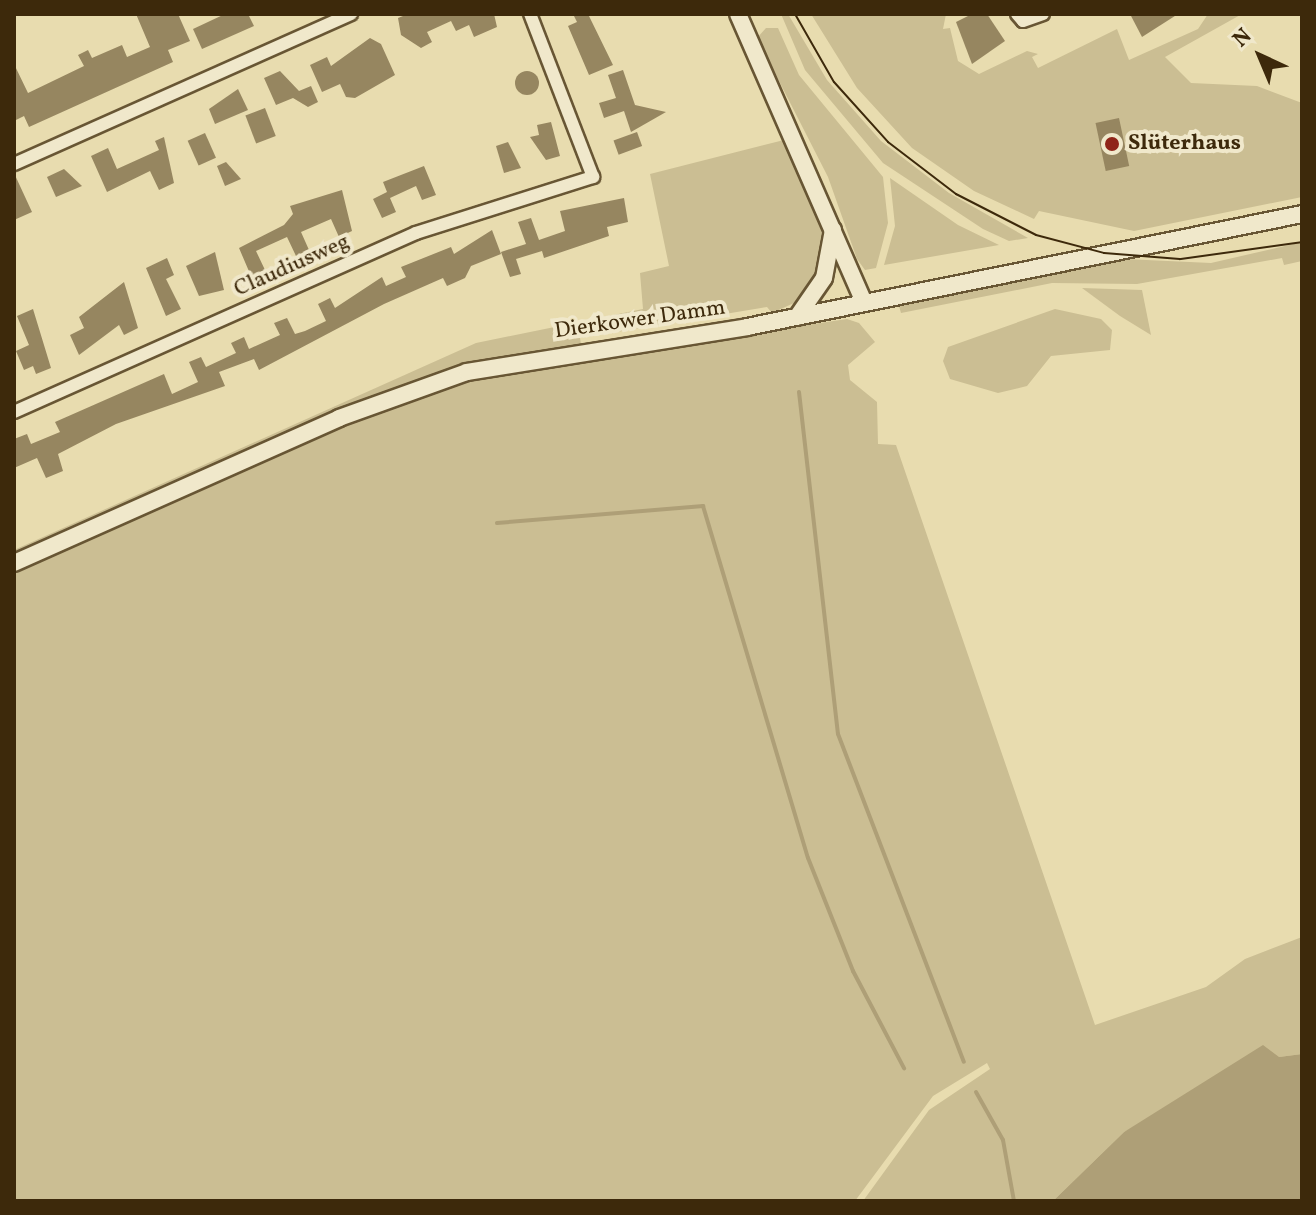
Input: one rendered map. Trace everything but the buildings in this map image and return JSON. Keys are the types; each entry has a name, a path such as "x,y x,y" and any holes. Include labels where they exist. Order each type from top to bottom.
{"street":[{"path":"14,164 351,14"},
{"name":"Claudiusweg","path":"14,412 416,233 593,177 530,14"},
{"path":"738,14 833,221 864,303"},
{"path":"1017,14 1023,21 1043,14"},
{"name":"Dierkower Damm","path":"14,563 433,382 549,355 797,317 1302,214"},
{"path":"797,317 831,259 833,221"}],"shaded area":[{"path":"781,14 788,14 827,80 881,141 949,193 1028,238 1009,241 983,229 883,163 805,70"},
{"path":"811,14 946,14 943,29 950,28 958,61 979,74 1027,51 1038,54 1032,57 1038,68 1117,29 1129,60 1198,29 1208,14 1242,14 1165,57 1191,83 1257,86 1302,103 1302,197 1134,231 1039,211 1034,219 974,191 912,148 857,88"},
{"path":"766,28 778,28 799,75 883,177 888,223 876,268 865,270 857,259 828,177 757,38"},
{"path":"784,140 822,210 829,253 805,298 772,313 767,307 580,338 583,358 847,319 859,323 875,342 848,365 850,380 877,402 878,444 896,445 1095,1025 1206,987 1245,959 1302,937 1302,1054 1279,1057 1124,1132 1053,1201 863,1201 929,1110 990,1069 987,1063 933,1096 855,1201 14,1201 14,550 476,343 643,309 640,273 669,266 650,174"},
{"path":"890,178 958,225 999,245 884,265 895,226"},
{"path":"1302,242 1302,261 1284,265 1282,258 1137,284 1052,283 901,313 899,306 1125,259 1211,263"},
{"path":"1082,288 1142,290 1151,335 1120,316"},
{"path":"1055,309 1101,319 1112,330 1110,350 1051,356 1027,386 998,393 950,379 943,361 948,347"},
{"path":"1263,1045 1279,1057 1302,1054 1302,1201 1053,1201 1124,1132"}],"waterway":[{"path":"799,392 838,734 964,1062"},
{"path":"497,523 703,506 808,858 853,971 904,1068"},
{"path":"976,1092 1003,1140 1014,1201"}],"tram line":[{"path":"795,14 834,82 888,142 956,194 1036,235 1104,253 1180,259 1302,242"}],"place":[{"name":"Slüterhaus","path":"1112,144"}]}
